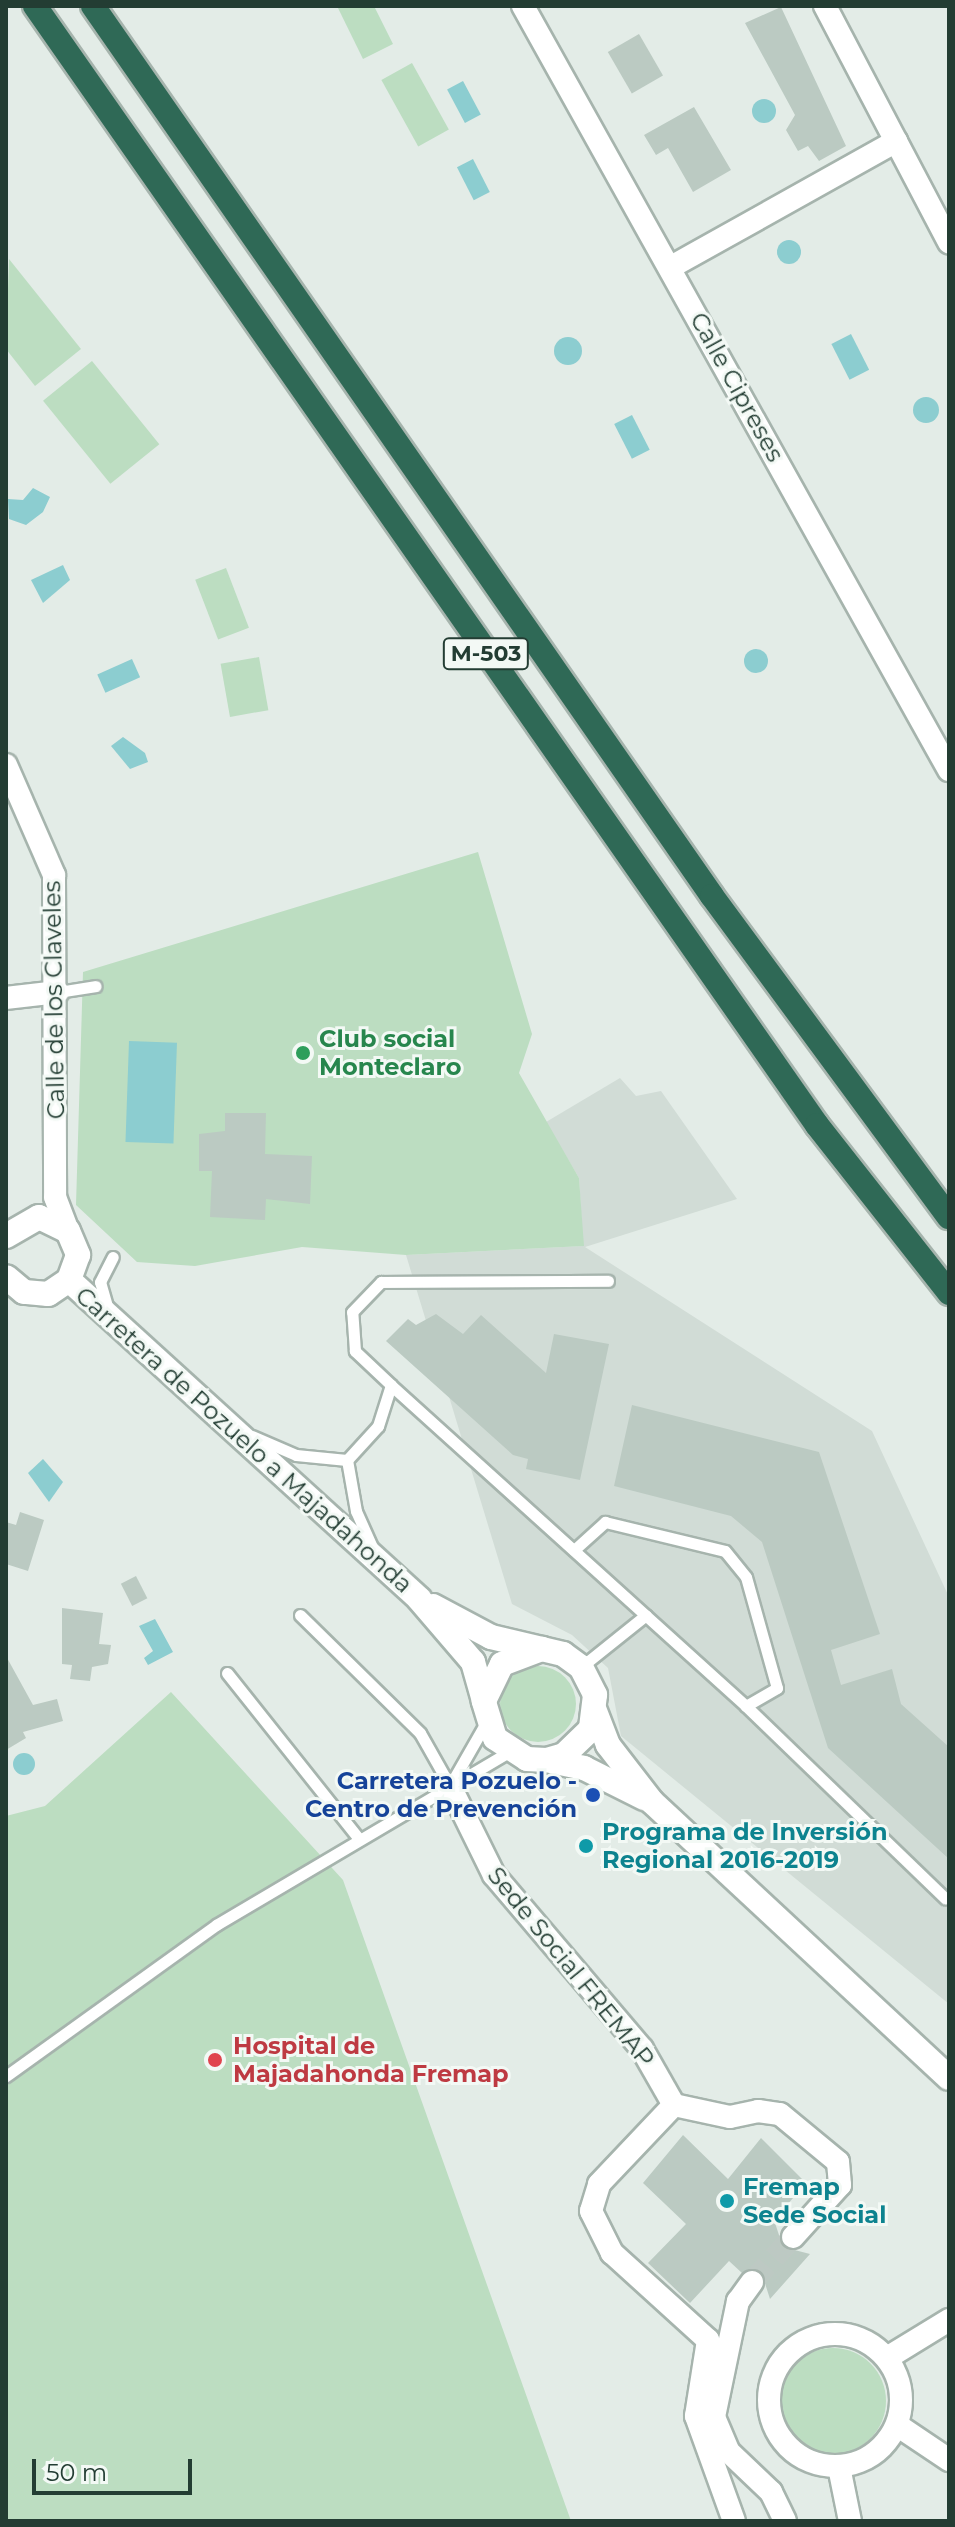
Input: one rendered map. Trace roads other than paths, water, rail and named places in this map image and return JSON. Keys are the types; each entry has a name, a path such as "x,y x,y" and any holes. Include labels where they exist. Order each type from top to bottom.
{"highway":[{"name":"M-503","path":"35,6 799,1100 949,1293"},
{"name":"M-503","path":"93,6 712,896 949,1217"}],"street":[{"name":"Calle Cipreses","path":"523,6 949,770"},
{"path":"825,6 949,242"},
{"path":"671,267 896,141"},
{"name":"Calle de los Claveles","path":"6,765 54,875 58,992 55,1197 68,1231"},
{"path":"6,998 58,992"},
{"path":"8,1228 39,1217 55,1197"},
{"path":"8,1284 48,1294 69,1280 78,1255 68,1231 39,1217"},
{"name":"Carretera de Pozuelo a Majadahonda","path":"69,1280 243,1433 419,1599 473,1662 486,1711"},
{"name":"Carretera de Pozuelo a Majadahonda","path":"419,1599 491,1637 542,1649"},
{"path":"652,1802 584,1768 510,1751 486,1711 502,1664 542,1649 581,1667 608,1745 652,1802 949,2078"},
{"path":"546,1760 579,1744 595,1711"},
{"name":"Sede Social FREMAP","path":"450,1786 494,1875 642,2049 674,2105"},
{"path":"708,2340 612,2253 591,2211 599,2184 674,2105 730,2117 780,2114 838,2162 840,2185 793,2237"},
{"path":"734,2521 696,2416 708,2340 752,2282"},
{"path":"738,2301 714,2417 729,2452 771,2492 785,2521"},
{"path":"887,2358 949,2320"},
{"path":"840,2333 887,2358 901,2390 897,2425 873,2454 839,2467 811,2463 773,2427 773,2373 813,2337 840,2333"},
{"path":"897,2425 949,2460"},
{"path":"839,2467 850,2521"}],"lane":[{"path":"58,992 96,986"},
{"path":"113,1257 100,1282 118,1323"},
{"path":"608,1281 381,1282 352,1312 355,1351 746,1706 945,1898"},
{"path":"347,1460 378,1426 391,1385"},
{"path":"243,1433 296,1455 347,1460"},
{"path":"347,1460 356,1511 380,1562"},
{"path":"574,1550 605,1522 725,1551 746,1577 777,1688 746,1706"},
{"path":"300,1615 420,1733 450,1786"},
{"path":"581,1667 646,1615"},
{"path":"227,1673 359,1839"},
{"path":"450,1786 486,1711"},
{"path":"6,2076 216,1925 510,1751"}],"water":[{"path":"463,81 481,115 465,123 447,89"},
{"path":"764,99 775,106 776,111 769,122 764,123 753,116 752,111 759,100"},
{"path":"473,159 490,192 474,200 457,167"},
{"path":"789,240 797,244 801,252 797,260 789,264 781,260 777,252 781,244"},
{"path":"851,334 869,370 850,380 831,344"},
{"path":"568,337 578,341 582,351 578,361 568,365 558,361 554,351 558,341"},
{"path":"926,397 935,401 939,410 935,419 926,423 917,419 913,410 917,401"},
{"path":"632,415 650,450 632,459 614,424"},
{"path":"33,488 50,497 43,512 26,525 9,519 8,499 23,500"},
{"path":"63,565 70,580 43,603 31,580"},
{"path":"756,649 764,653 768,661 764,669 756,673 748,669 744,661 748,653"},
{"path":"132,659 140,677 105,693 97,674"},
{"path":"123,737 145,753 148,762 130,769 111,746"},
{"path":"129,1041 177,1043 173,1144 125,1142"},
{"path":"43,1459 63,1482 49,1502 28,1473"},
{"path":"155,1619 173,1652 148,1665 144,1658 153,1651 139,1626"},
{"path":"24,1753 32,1756 35,1764 32,1772 24,1775 16,1772 13,1764 16,1756"}],"tunnel":[{"path":"752,2282 793,2237"}],"place":[{"name":"Club social Monteclaro","path":"303,1053"},
{"name":"Carretera Pozuelo - Centro de Prevención","path":"593,1795"},
{"name":"Programa de Inversión Regional 2016-2019","path":"586,1846"},
{"name":"Hospital de Majadahonda Fremap","path":"215,2060"},
{"name":"Fremap Sede Social","path":"727,2201"}]}
